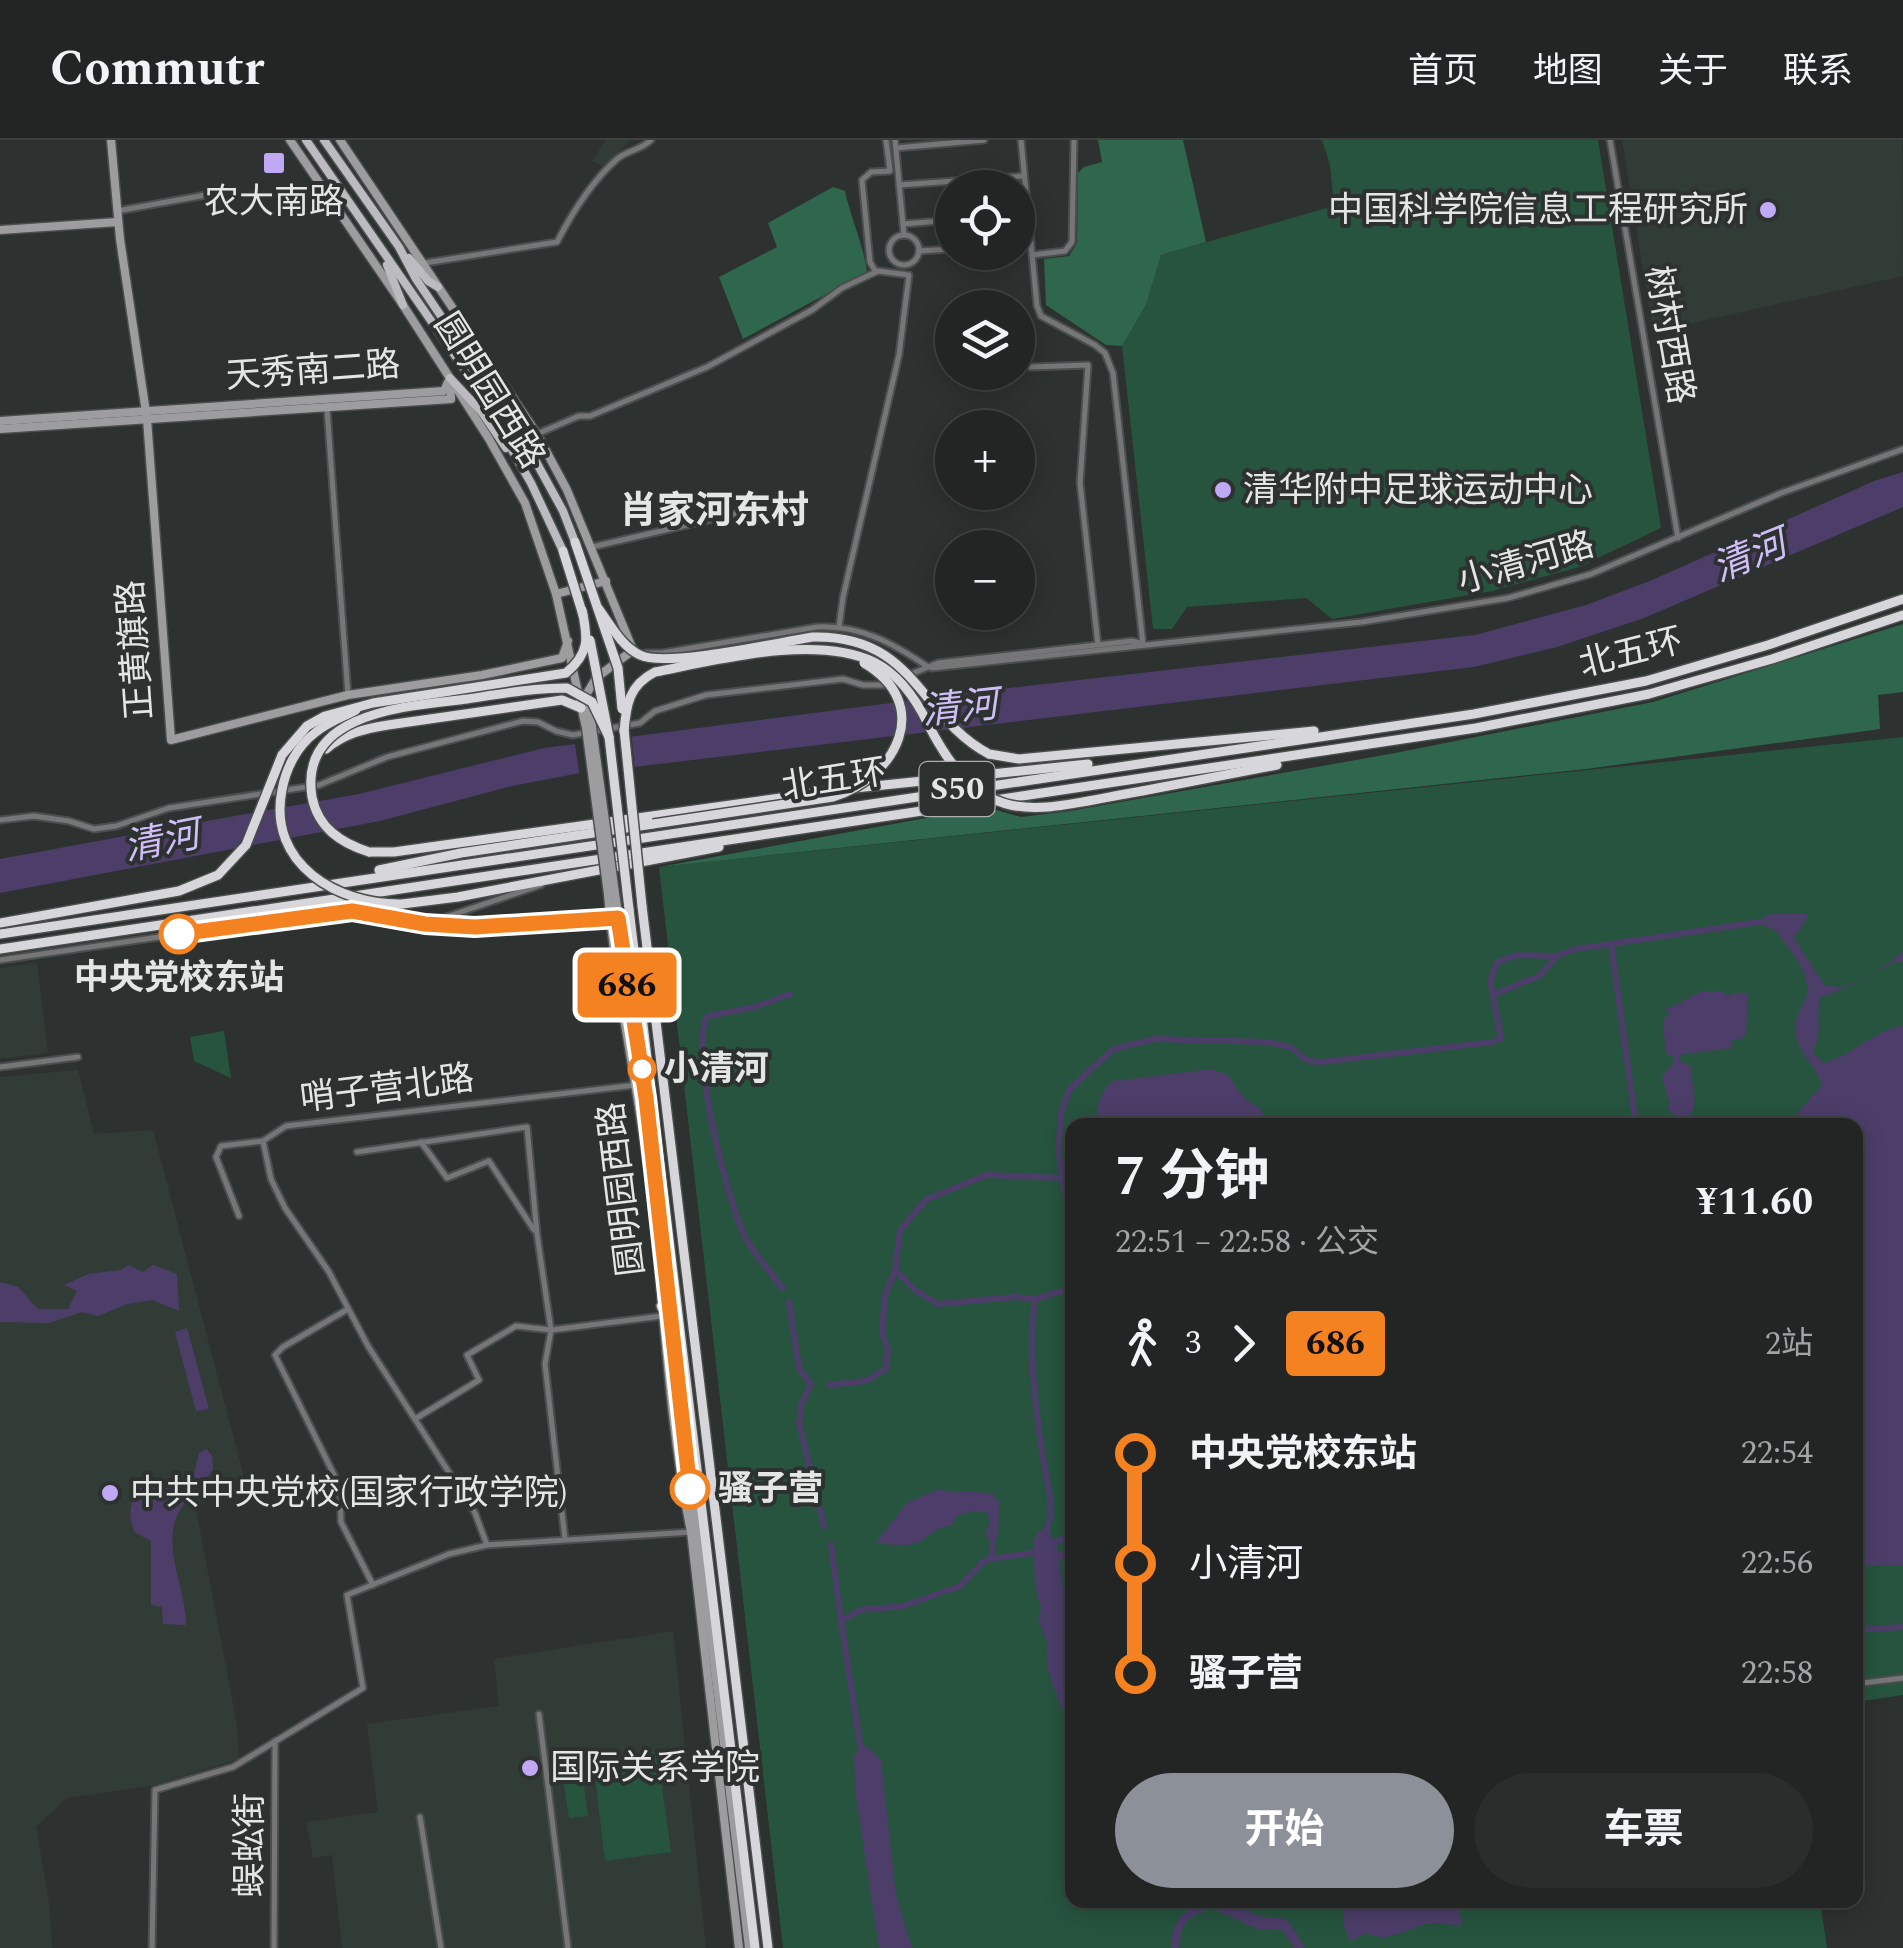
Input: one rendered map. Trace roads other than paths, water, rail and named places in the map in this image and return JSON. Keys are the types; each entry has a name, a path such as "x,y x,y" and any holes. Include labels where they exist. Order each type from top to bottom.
{"highway":[{"name":"圆明园西路","path":"576,542 618,668 642,906 768,1948"},
{"name":"圆明园西路","path":"563,551 596,662 608,737 746,1871 752,1948"},
{"name":"北五环","path":"0,934 1474,714 1646,681 1768,646 1903,599"},
{"path":"598,608 622,641 644,658 675,658 813,637 835,637 870,649 906,671 955,731 990,754 1019,759 1392,726"},
{"path":"0,923 178,891 218,875 246,845 262,812 273,775 294,740 324,716 372,703 566,672 587,650 582,610"},
{"name":"北五环","path":"0,949 1395,742 1555,714 1649,694 1903,615"},
{"path":"624,732 631,692 642,678 654,672 796,648 844,651 875,662 894,675 919,706 949,762 978,793 995,802 1037,809 1395,742"},
{"path":"275,892 461,854 833,797 856,790 880,772 894,754 901,715 884,679 844,651"},
{"path":"608,737 592,702 566,688 388,709 346,725 331,736 320,754 311,787 318,814 343,844 369,852 394,852 845,789 1186,755"},
{"path":"320,754 338,738 360,730 562,700 581,708"},
{"path":"372,703 334,721 302,745 283,782 280,817 296,861 314,878 357,900 402,904 560,878 842,823"},
{"path":"666,1315 682,1343"}],"main road":[{"name":"圆明园西路","path":"306,140 472,380 531,483 563,551"},
{"name":"圆明园西路","path":"324,140 498,400 547,481 576,542"},
{"path":"399,247 438,287"},
{"path":"381,252 403,305"},
{"path":"463,322 464,334 497,387 498,400"},
{"path":"450,378 480,411 531,483"}],"street":[{"name":"正黄旗路","path":"111,140 118,222 146,415 171,740 348,696 482,676 562,658 568,641"},
{"name":"圆明园西路","path":"290,140 403,305 525,503 556,594 589,728"},
{"name":"圆明园西路","path":"340,140 537,434 567,490 634,650"},
{"path":"424,263 557,242 572,214 608,168 651,140"},
{"path":"876,272 870,262 862,180 870,172 890,170 886,140"},
{"path":"895,140 904,235"},
{"path":"896,148 984,140"},
{"path":"1021,140 1024,170"},
{"path":"1035,256 1065,251 1072,242 1074,140"},
{"name":"树村西路","path":"1610,140 1678,538"},
{"path":"899,185 935,182"},
{"path":"117,211 210,194"},
{"path":"903,224 935,221"},
{"path":"0,230 105,226 118,222"},
{"path":"904,235 916,242 918,250 915,259 907,264 893,260 889,250 892,241 904,235"},
{"path":"918,250 935,250"},
{"path":"839,627 898,355 909,275 907,264"},
{"path":"537,434 707,367 876,272 890,270 909,275"},
{"path":"1033,270 1037,306 1042,316 1105,353 1113,373 1143,644"},
{"path":"1035,367 1088,365 1080,483 1098,645"},
{"name":"天秀南二路","path":"0,429 444,391 450,378"},
{"name":"天秀南二路","path":"0,421 450,399 450,378"},
{"path":"326,406 348,696"},
{"name":"小清河路","path":"930,668 1362,622 1491,602 1572,580 1795,487 1903,449"},
{"path":"592,546 760,508"},
{"path":"556,594 606,581"},
{"path":"574,675 588,682 634,650 662,653 817,627 839,627 878,638 930,668"},
{"name":"小清河路","path":"0,820 34,816 70,821 94,830 143,819 169,808 319,785 387,757 523,721 538,722 556,732 573,735 640,723 656,711 706,695 844,679 863,685 884,685 938,663 1132,641 1143,644"},
{"name":"圆明园西路","path":"596,678 586,695 589,728 614,918 641,1057 680,1478 691,1532 739,1948"},
{"path":"425,924 560,878"},
{"path":"0,960 332,912 352,911 425,924 475,927 614,918"},
{"name":"圆明园西路","path":"614,918 616,975 637,1085 752,1948"},
{"path":"0,1066 78,1057"},
{"name":"哨子营北路","path":"239,1216 216,1157 221,1146 263,1141 286,1126 637,1085"},
{"path":"357,1152 527,1127 551,1330 546,1364 565,1539"},
{"path":"263,1141 271,1179 285,1208 329,1272 475,1513 487,1545"},
{"path":"421,1142 447,1178 489,1160 537,1234"},
{"path":"348,1309 275,1355 340,1487 341,1522 372,1584"},
{"path":"415,1419 479,1380 467,1355 516,1326 551,1330 666,1315"},
{"path":"152,1948 154,1790 233,1767 362,1688 347,1595 449,1554 487,1545 691,1532"},
{"path":"1863,1683 1903,1678"},
{"path":"538,1714 568,1948"},
{"name":"蜈蚣街","path":"274,1948 275,1741"},
{"path":"420,1816 442,1948"}],"water":[{"name":"清河","path":"1903,472 1903,507 1644,618 1557,647 1474,667 575,774 512,786 380,821 0,893 0,859 152,831 156,834 199,826 201,822 359,794 544,748 983,691 1475,635 1586,605 1650,581 1874,481"},
{"path":"1806,914 1808,917 1794,938 1825,986 1842,987 1870,977 1820,998 1818,1033 1812,1052 1824,1063 1882,1032 1903,1026 1903,1565 1863,1565 1863,1118 1793,1118 1822,1085 1796,1037 1797,1019 1807,992 1805,976 1775,930 1766,927 1766,915"},
{"path":"1903,952 1903,962 1895,961 1870,977"},
{"path":"1704,991 1722,991 1729,996 1748,993 1746,1034 1742,1039 1732,1039 1732,1048 1679,1055 1679,1061 1692,1070 1695,1100 1687,1118 1678,1118 1668,1111 1662,1077 1673,1062 1673,1055 1667,1056 1663,1027 1665,1016 1669,1015 1666,1008"},
{"path":"1212,1069 1228,1075 1265,1118 1097,1118 1099,1102 1111,1081"},
{"path":"129,1265 143,1272 153,1265 177,1274 179,1311 152,1300 127,1304 98,1316 82,1312 49,1323 0,1322 0,1282 18,1287 38,1309 68,1309 77,1291 64,1285 88,1274 121,1270"},
{"path":"187,1328 209,1409 196,1411 175,1332"},
{"path":"206,1449 212,1455 213,1469 182,1506 173,1534 186,1625 163,1624 162,1607 151,1605 151,1541 134,1532 130,1515 133,1494 149,1480 164,1477 176,1484 183,1495 199,1453"},
{"path":"936,1490 991,1493 999,1501 998,1538 985,1538 988,1513 972,1511 957,1516 952,1525 937,1529 916,1543 876,1542 907,1503"},
{"path":"1050,1530 1051,1539 1065,1535 1065,1542 1057,1543 1058,1552 1065,1551 1065,1559 1059,1560 1062,1586 1065,1586 1065,1710 1048,1671 1047,1642 1038,1620 1041,1609 1035,1585 1033,1543 1038,1531"},
{"path":"860,1745 881,1760 896,1895 912,1948 879,1948 856,1797 854,1757"},
{"path":"1190,1908 1211,1908 1187,1922 1179,1948 1171,1948 1176,1925"},
{"path":"1211,1908 1241,1908 1259,1916 1287,1919 1305,1948 1295,1948 1282,1930 1258,1929"},
{"path":"1343,1908 1459,1908 1462,1925 1427,1924 1392,1936 1366,1933 1351,1941 1344,1927"}],"waterway":[{"path":"1635,1118 1611,944 1766,921"},
{"path":"1065,1193 1058,1151 1061,1114 1069,1090 1113,1049 1155,1039 1268,1042 1290,1047 1308,1061 1322,1062 1492,1042 1501,1039 1493,995 1539,976 1557,956 1611,944"},
{"path":"1493,995 1490,981 1497,962 1517,955 1556,956"},
{"path":"782,1288 745,1237 729,1192 706,1090 703,1032 708,1016 755,1007 790,994"},
{"path":"829,1385 865,1381 886,1369 888,1350 882,1332 885,1296 895,1270 900,1230 927,1199 987,1175 1061,1178"},
{"path":"895,1270 915,1290 938,1304 1015,1297 1035,1299 1065,1290"},
{"path":"1035,1299 1033,1376 1051,1503 1043,1537"},
{"path":"789,1302 799,1368 811,1385 802,1402 799,1423 824,1526"},
{"path":"992,1538 993,1558"},
{"path":"831,1545 841,1621 860,1610 903,1606 960,1586 985,1560 1038,1552"},
{"path":"841,1621 860,1745"},
{"path":"1863,1630 1903,1627"}],"place":[{"name":"农大南路","path":"274,163"},
{"name":"中国科学院信息工程研究所","path":"1768,210"},
{"name":"清华附中足球运动中心","path":"1223,490"},
{"name":"中央党校东站","path":"179,934"},
{"name":"小清河","path":"642,1069"},
{"name":"骚子营","path":"690,1489"},
{"name":"中共中央党校(国家行政学院)","path":"110,1493"},
{"name":"国际关系学院","path":"530,1768"}],"district":[{"name":"肖家河东村","path":"714,512"}]}
